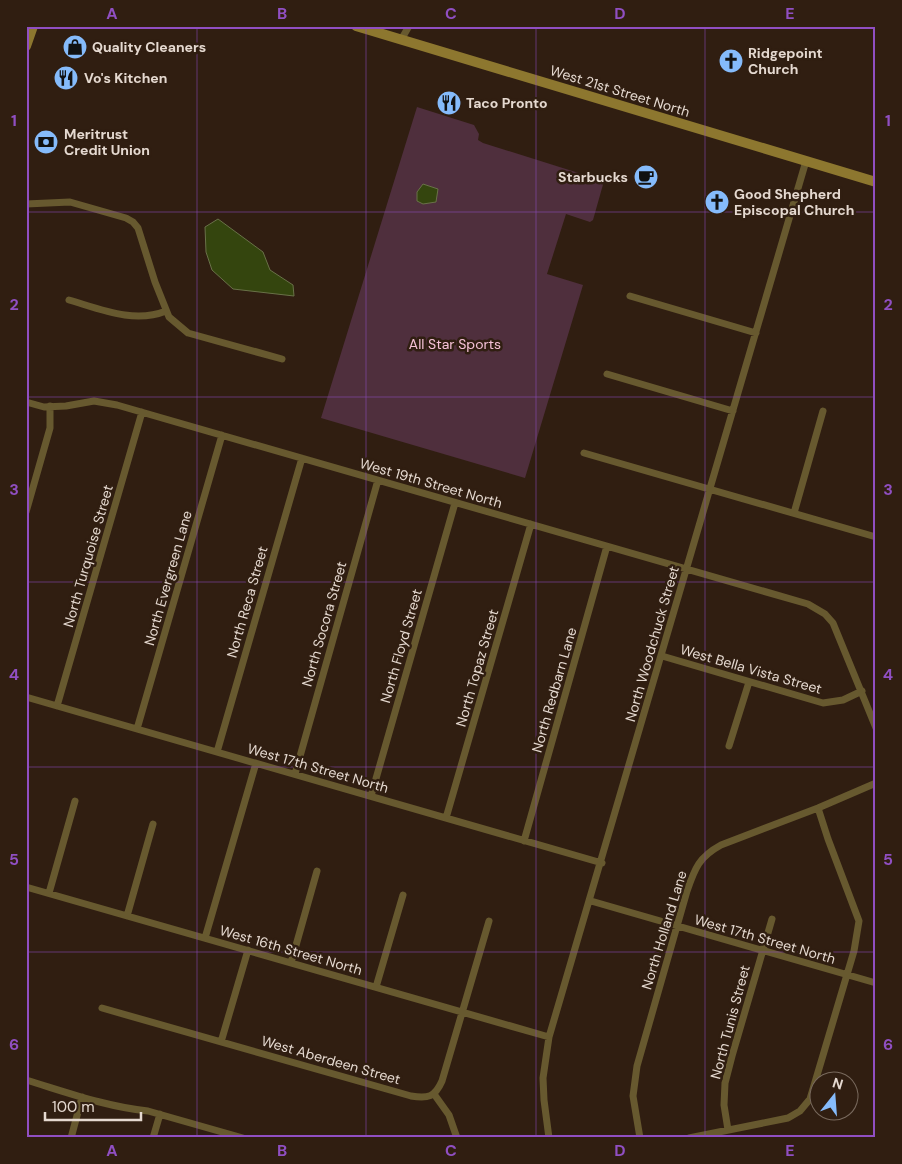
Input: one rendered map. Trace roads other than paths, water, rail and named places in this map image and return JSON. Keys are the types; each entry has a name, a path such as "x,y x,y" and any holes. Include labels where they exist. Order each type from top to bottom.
{"main road":[{"path":"26,46 32,26"},
{"name":"West 21st Street North","path":"356,26 876,182"}],"street":[{"path":"401,40 402,26"},
{"path":"401,40 409,26"},
{"name":"North Woodchuck Street","path":"550,1138 544,1100 543,1078 550,1037 806,161"},
{"path":"26,204 70,202 126,218 133,222 141,235 155,282 169,317 188,333 282,359"},
{"path":"630,296 756,333"},
{"path":"69,300 128,317 154,316 166,311"},
{"path":"607,374 733,411"},
{"name":"West 19th Street North","path":"26,402 44,407 94,401 142,412 791,598 808,604 825,614 833,623 862,691"},
{"path":"26,512 50,428 50,406"},
{"path":"794,514 823,411"},
{"name":"North Turquoise Street","path":"58,706 142,412"},
{"name":"North Evergreen Lane","path":"137,729 222,435"},
{"path":"584,453 876,537"},
{"name":"North Reca Street","path":"217,752 302,458"},
{"name":"North Socora Street","path":"295,774 378,480"},
{"name":"North Floyd Street","path":"371,796 455,503"},
{"name":"North Topaz Street","path":"446,818 531,524"},
{"name":"North Redbarn Lane","path":"524,841 607,546"},
{"name":"West Bella Vista Street","path":"662,656 823,703 844,700 862,691"},
{"path":"730,746 749,682"},
{"path":"862,691 876,728"},
{"name":"West 17th Street North","path":"26,697 602,864"},
{"path":"205,938 256,763"},
{"name":"North Holland Lane","path":"640,1138 633,1096 637,1066 696,865 710,851 721,845 818,808 876,783"},
{"path":"49,893 75,801"},
{"path":"689,1138 788,1118 800,1111 810,1099 848,975 859,921 818,808"},
{"path":"127,916 153,824"},
{"path":"291,963 317,871"},
{"name":"West 16th Street North","path":"26,887 550,1037"},
{"path":"376,987 403,895"},
{"name":"West 17th Street North","path":"590,901 876,983"},
{"name":"North Tunis Street","path":"728,1130 724,1105 725,1084 772,919"},
{"path":"457,1138 449,1115 434,1094 442,1081 489,921"},
{"path":"221,1042 248,950"},
{"name":"West Aberdeen Street","path":"102,1008 411,1096 429,1097 434,1094"},
{"path":"26,1080 82,1097 160,1114 243,1138"},
{"path":"71,1138 82,1097"},
{"path":"153,1138 160,1114"}],"place":[{"name":"Quality Cleaners","path":"75,47"},
{"name":"Ridgepoint Church","path":"731,61"},
{"name":"Vo's Kitchen","path":"66,78"},
{"name":"Taco Pronto","path":"449,103"},
{"name":"Meritrust Credit Union","path":"46,142"},
{"name":"Starbucks","path":"646,177"},
{"name":"Good Shepherd Episcopal Church","path":"717,202"}],"park label":[{"name":"All Star Sports","path":"455,344"}]}
